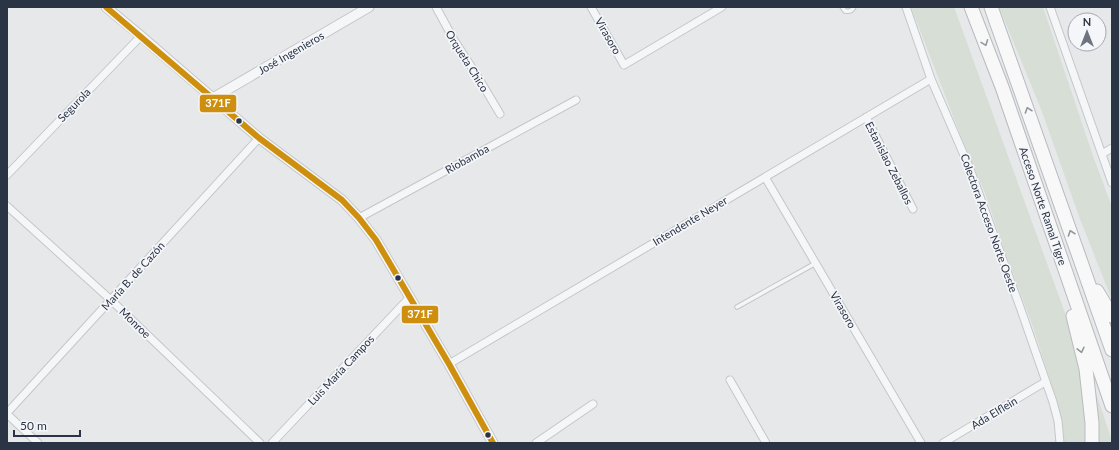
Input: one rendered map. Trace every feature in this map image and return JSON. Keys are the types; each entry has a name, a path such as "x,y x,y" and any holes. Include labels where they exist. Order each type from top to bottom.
{"highway":[{"name":"Acceso Norte Ramal Tigre","path":"971,7 1002,87 1112,406"},
{"name":"Acceso Norte Ramal Tigre","path":"991,7 1112,350"},
{"path":"1057,244 1086,369 1092,423 1092,443"},
{"path":"1084,270 1112,316"}],"street":[{"path":"106,7 259,138 342,200 359,218 376,240 410,297 493,443"},
{"name":"José Ingenieros","path":"213,98 369,7"},
{"name":"Orqueta Chico","path":"436,7 454,40 500,114"},
{"name":"Virasoro","path":"591,7 624,65 722,7"},
{"name":"Colectora Acceso Norte Oeste","path":"906,7 931,79 970,170 1020,307 1053,402 1058,421 1060,443"},
{"path":"1050,7 1112,183"},
{"name":"Segurola","path":"7,175 141,36"},
{"name":"Intendente Neyer","path":"449,364 931,79"},
{"name":"Riobamba","path":"359,218 576,100"},
{"name":"Estanislao Zeballos","path":"866,117 913,210"},
{"name":"María B. de Cazón","path":"7,414 259,138"},
{"path":"1102,154 1112,148"},
{"name":"Virasoro","path":"765,177 921,443"},
{"name":"Monroe","path":"7,206 111,300 260,443"},
{"name":"Luis María Campos","path":"272,443 410,297"},
{"path":"730,380 766,443"},
{"name":"Ada Elflein","path":"943,443 1045,382"},
{"path":"536,443 594,404"},
{"path":"7,414 38,443"}],"lane":[{"path":"842,7 845,11 849,12 853,10 854,7"},
{"path":"736,307 816,263"}],"shaded area":[{"path":"911,7 954,7 1073,335 1082,374 1087,443 1064,443 1064,435 1056,398 1033,327 985,193 960,134"},
{"path":"999,7 1043,7 1093,156 1112,207 1112,300 1080,219 1041,109"},
{"path":"1090,375 1112,441 1112,443 1095,443"}],"transit line":[{"name":"371F","path":"106,7 259,138 342,200 359,218 376,240 449,364 493,443"}]}
